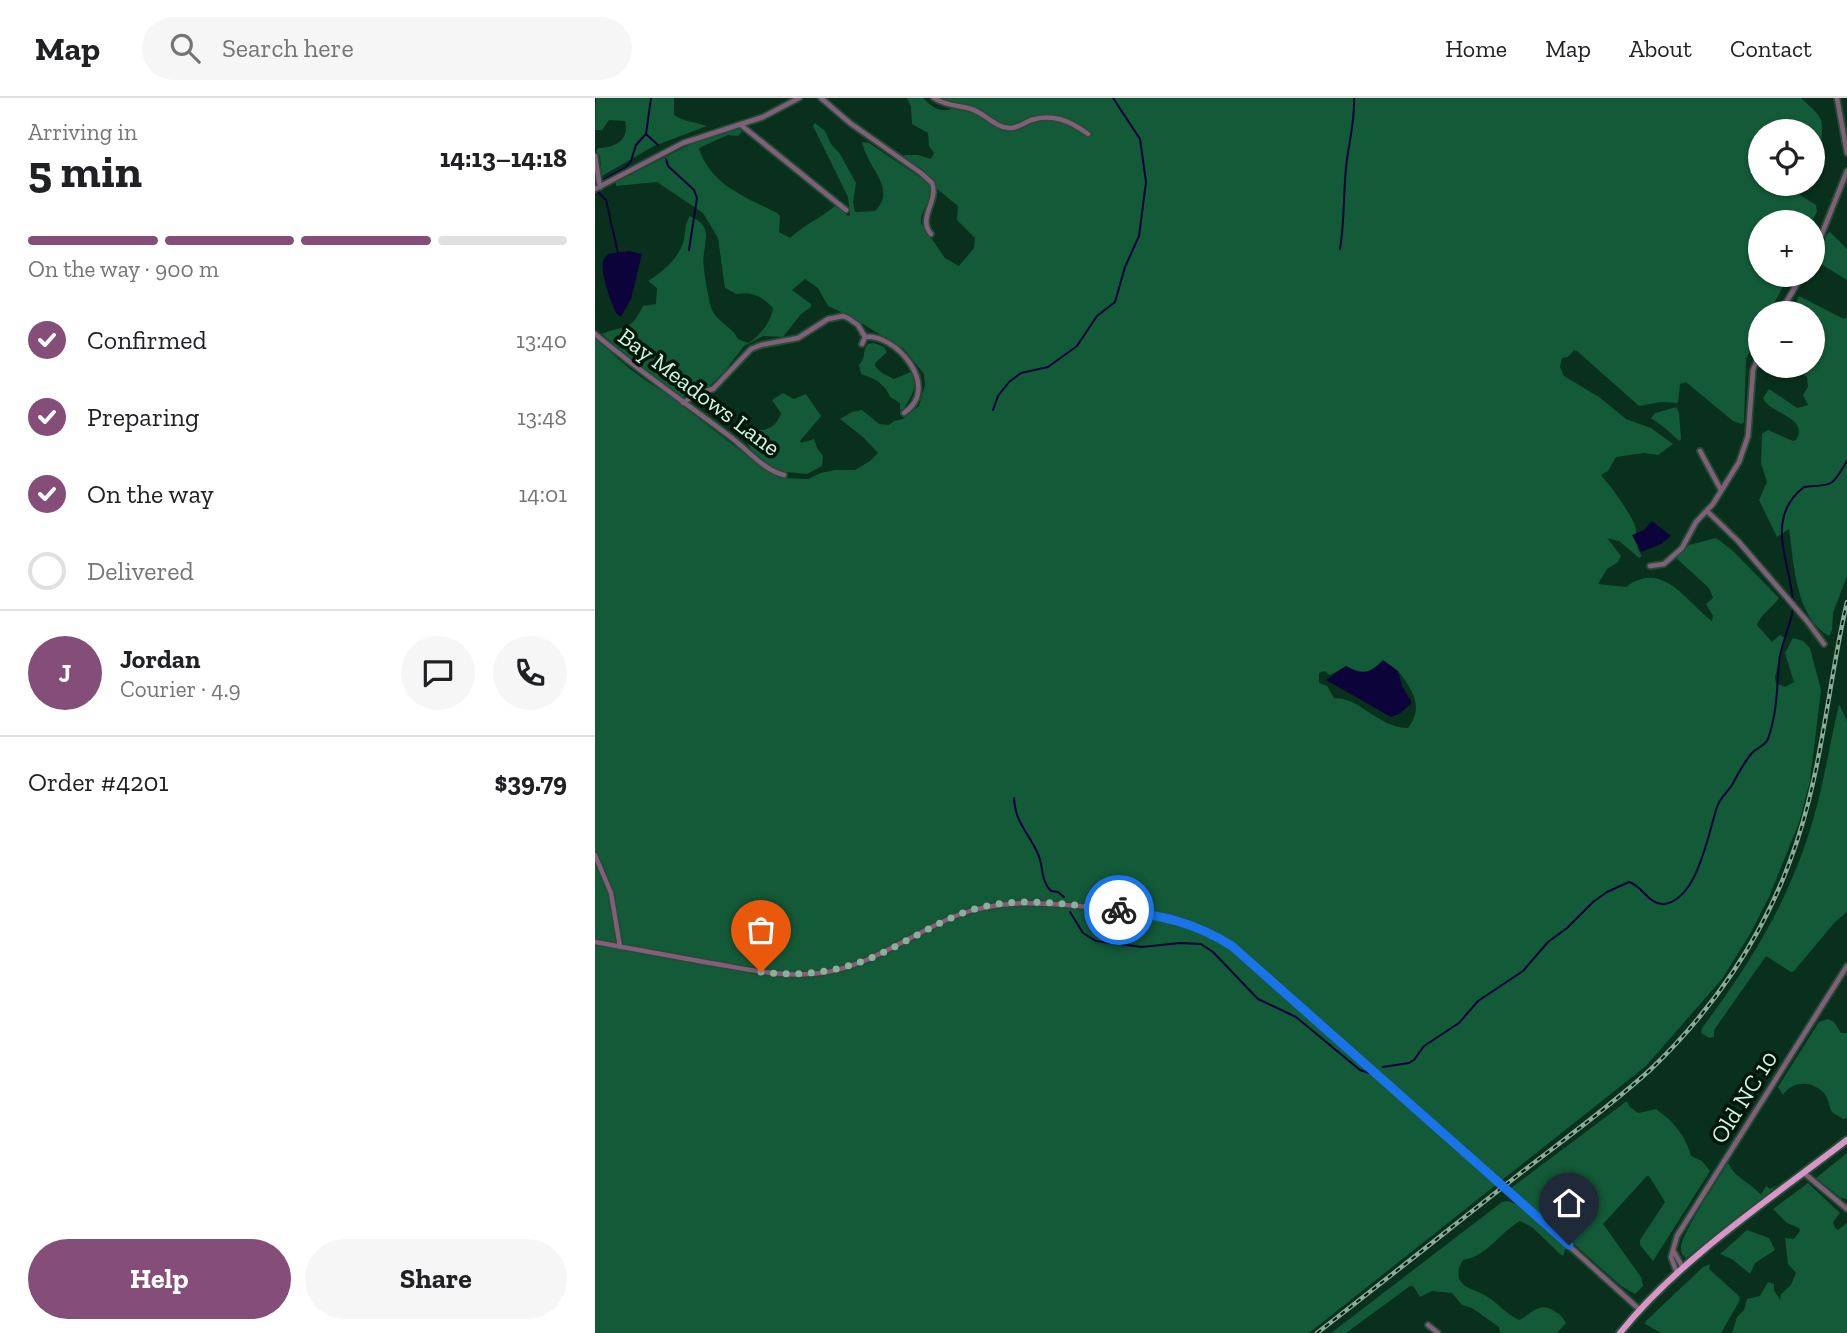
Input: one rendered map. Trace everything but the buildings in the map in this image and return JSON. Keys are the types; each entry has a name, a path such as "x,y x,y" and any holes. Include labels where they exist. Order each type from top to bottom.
{"main road":[{"path":"1620,1333 1680,1271 1847,1140"}],"street":[{"path":"595,156 597,188 683,143 774,112 799,98"},
{"path":"821,98 859,130 925,176 934,188 925,222 931,234"},
{"path":"934,98 944,104 971,109 1005,127 1018,127 1031,120 1048,117 1073,123 1088,134"},
{"path":"1837,98 1847,153"},
{"path":"740,125 846,210"},
{"path":"1825,226 1847,171"},
{"path":"682,403 698,393 713,389 751,349 798,338 828,319 843,316 848,318 858,325 865,337"},
{"name":"Bay Meadows Lane","path":"595,334 682,403 752,453 768,470 784,475"},
{"path":"862,344 865,337"},
{"path":"865,337 879,337 905,357 917,372 920,382 917,396 912,408 904,413"},
{"path":"1650,566 1664,564 1682,548 1696,522 1707,511 1732,474 1747,442 1752,378"},
{"path":"1700,451 1721,490"},
{"path":"1707,511 1738,541 1824,644"},
{"path":"595,855 611,893 620,947"},
{"path":"595,942 761,972 810,974 829,972 859,963 946,920 972,910 1001,904 1041,903 1117,910 1182,921 1222,940 1251,961 1640,1310"},
{"name":"Old NC 10","path":"1680,1271 1673,1248 1684,1225 1847,966"},
{"path":"1804,1173 1847,1209"},
{"path":"1428,1325 1438,1333"}],"green space":[{"path":"596,98 674,98 674,115 707,126 654,146 602,176 600,156 596,151 598,148 620,142 626,128 625,121 609,120 602,130 595,130"},
{"path":"907,98 923,98 943,110 952,109 939,98 1801,98 1820,119 1748,119 1748,196 1802,196 1816,205 1817,210 1748,210 1748,287 1783,287 1775,301 1748,301 1744,423 1733,421 1686,382 1680,384 1678,403 1661,402 1639,406 1577,351 1574,350 1568,357 1562,358 1560,367 1564,376 1599,397 1626,419 1651,428 1673,444 1658,455 1644,453 1616,457 1608,471 1601,475 1634,523 1642,556 1639,558 1619,541 1607,538 1621,556 1618,562 1607,569 1598,584 1626,587 1639,580 1663,580 1712,621 1713,616 1706,604 1713,598 1709,588 1676,558 1689,545 1716,538 1732,550 1779,598 1757,625 1772,642 1780,635 1785,638 1775,677 1776,683 1785,687 1794,682 1785,653 1793,638 1803,641 1810,648 1821,690 1810,781 1799,823 1769,897 1722,979 1646,1066 1309,1333 595,1333 595,337 637,374 666,393 763,468 783,478 808,479 835,470 855,470 870,461 878,453 840,419 862,410 879,424 889,425 903,419 919,406 925,385 924,374 904,349 828,306 818,288 805,279 792,290 811,304 811,307 801,314 783,337 763,336 744,346 724,372 706,389 696,390 682,397 660,383 602,334 630,324 643,306 656,304 657,288 648,281 677,255 690,216 703,226 706,232 703,261 710,303 716,316 738,339 748,343 764,328 773,308 757,296 737,294 725,288 718,238 703,213 657,182 616,186 616,182 703,138 740,129 742,132 738,136 728,135 699,149 705,162 721,181 741,195 777,213 780,216 779,232 790,238 836,205 850,215 848,197 813,126 815,123 825,131 856,183 853,202 855,212 875,211 883,195 879,178 862,142 869,143 927,182 932,191 921,223 945,258 959,266 974,248 975,238 957,220 958,206 936,188 932,179 903,158 905,155 918,155 931,159 934,153 929,146 928,133 912,124 911,107","holes":["1346,666 1359,673 1374,670 1398,671 1408,685 1416,706 1408,728 1387,723 1353,703 1334,698 1327,686 1319,683 1319,673 1324,671 1330,675"]},
{"path":"1830,232 1847,249 1847,280 1825,267 1827,234"},
{"path":"1825,309 1844,319 1847,317 1847,576 1833,613 1829,636 1809,616 1803,603 1795,573 1789,529 1777,537 1759,500 1767,482 1761,463 1762,434 1768,430 1793,441 1799,432 1793,421 1763,398 1769,389 1797,408 1808,405 1803,395 1808,387 1807,378 1825,378"},
{"path":"868,344 884,347 887,352 875,363 882,373 894,379 913,371 913,391 903,409 900,410 900,403 890,397 882,385 861,374 859,365 865,349"},
{"path":"783,393 794,399 806,394 821,416 800,441 801,443 814,439 823,456 822,466 807,474 776,471 751,450 743,435 744,428 761,430 775,424 781,413 772,400"},
{"path":"1676,407 1679,413 1679,441 1651,418 1655,413"},
{"path":"1839,704 1847,721 1847,912 1835,922 1794,971 1791,972 1766,956 1714,1030 1714,1037 1709,1038 1701,1033 1702,1028 1753,954 1781,903 1804,849 1817,806"},
{"path":"1828,1019 1834,1022 1841,1033 1847,1033 1847,1118 1843,1119 1832,1112 1826,1096 1816,1087 1798,1084 1783,1095 1778,1087 1819,1022"},
{"path":"1627,1101 1638,1113 1656,1109 1662,1114 1682,1136 1691,1156 1702,1161 1710,1171 1653,1261 1640,1245 1640,1240 1665,1202 1649,1176 1603,1224 1641,1277 1643,1286 1635,1294 1621,1286 1511,1188"},
{"path":"1847,1153 1847,1199 1841,1198 1816,1178"},
{"path":"1728,1163 1735,1173 1761,1195 1766,1186 1770,1189 1777,1185 1686,1258 1681,1248 1687,1231"},
{"path":"1808,1183 1840,1213 1833,1222 1835,1228 1838,1230 1847,1223 1847,1333 1732,1333 1747,1299 1760,1296 1768,1282 1774,1284 1774,1290 1780,1300 1781,1294 1791,1285 1796,1273 1788,1264 1785,1238 1794,1239 1800,1231 1773,1209"},
{"path":"1508,1201 1523,1207 1566,1248 1563,1256 1532,1227 1520,1221 1479,1254 1463,1260 1459,1279 1519,1320 1540,1308 1549,1308 1566,1323 1557,1333 1500,1333 1499,1327 1472,1308 1462,1305 1452,1293 1432,1291 1420,1297 1413,1286 1410,1286 1346,1333 1331,1333 1502,1202"},
{"path":"1747,1230 1769,1238 1775,1250 1755,1263 1750,1274 1732,1259 1720,1254"},
{"path":"1710,1264 1709,1269 1739,1296 1740,1300 1721,1333 1661,1333 1645,1324 1703,1267"}],"shaded area":[{"path":"630,251 642,254 631,299 621,317 616,313 611,300 603,266 607,255"},
{"path":"1652,521 1671,536 1661,544 1641,552 1632,535 1644,530"},
{"path":"1383,660 1398,671 1402,686 1412,703 1391,717 1326,680 1346,666 1366,672"}],"waterway":[{"path":"601,181 626,167 631,161 636,145 646,134 651,98"},
{"path":"993,410 998,396 1009,382 1021,373 1048,367 1077,346 1097,316 1115,302 1125,267 1139,236 1146,182 1140,139 1113,98"},
{"path":"1340,249 1354,98"},
{"path":"646,134 658,145"},
{"path":"666,159 668,166 694,190 697,198 689,250"},
{"path":"599,168 601,179"},
{"path":"598,192 606,200 618,253"},
{"path":"1793,603 1782,542 1785,513 1792,499 1804,487 1831,483 1847,461"},
{"path":"1383,1067 1414,1060 1424,1046 1459,1023 1478,1001 1523,971 1548,942 1607,892 1629,882 1650,899 1665,904 1686,890 1700,863 1718,804 1749,757 1768,739 1775,710 1780,655 1793,609"},
{"path":"1014,798 1020,821 1040,859 1045,882 1051,891 1064,897"},
{"path":"1070,912 1083,933 1096,941 1142,947 1201,944 1213,952 1258,999 1296,1017 1360,1070 1369,1073"}],"railway":[{"path":"1317,1333 1634,1084 1694,1024 1732,973 1749,947 1778,890 1801,829 1817,765 1847,602"}],"way so far":[{"path":"761,972 810,974 850,966 880,954 946,920 992,905 1028,902 1119,910"}],"route":[{"path":"1119,910 1182,921 1213,934 1232,946 1569,1245"}]}
